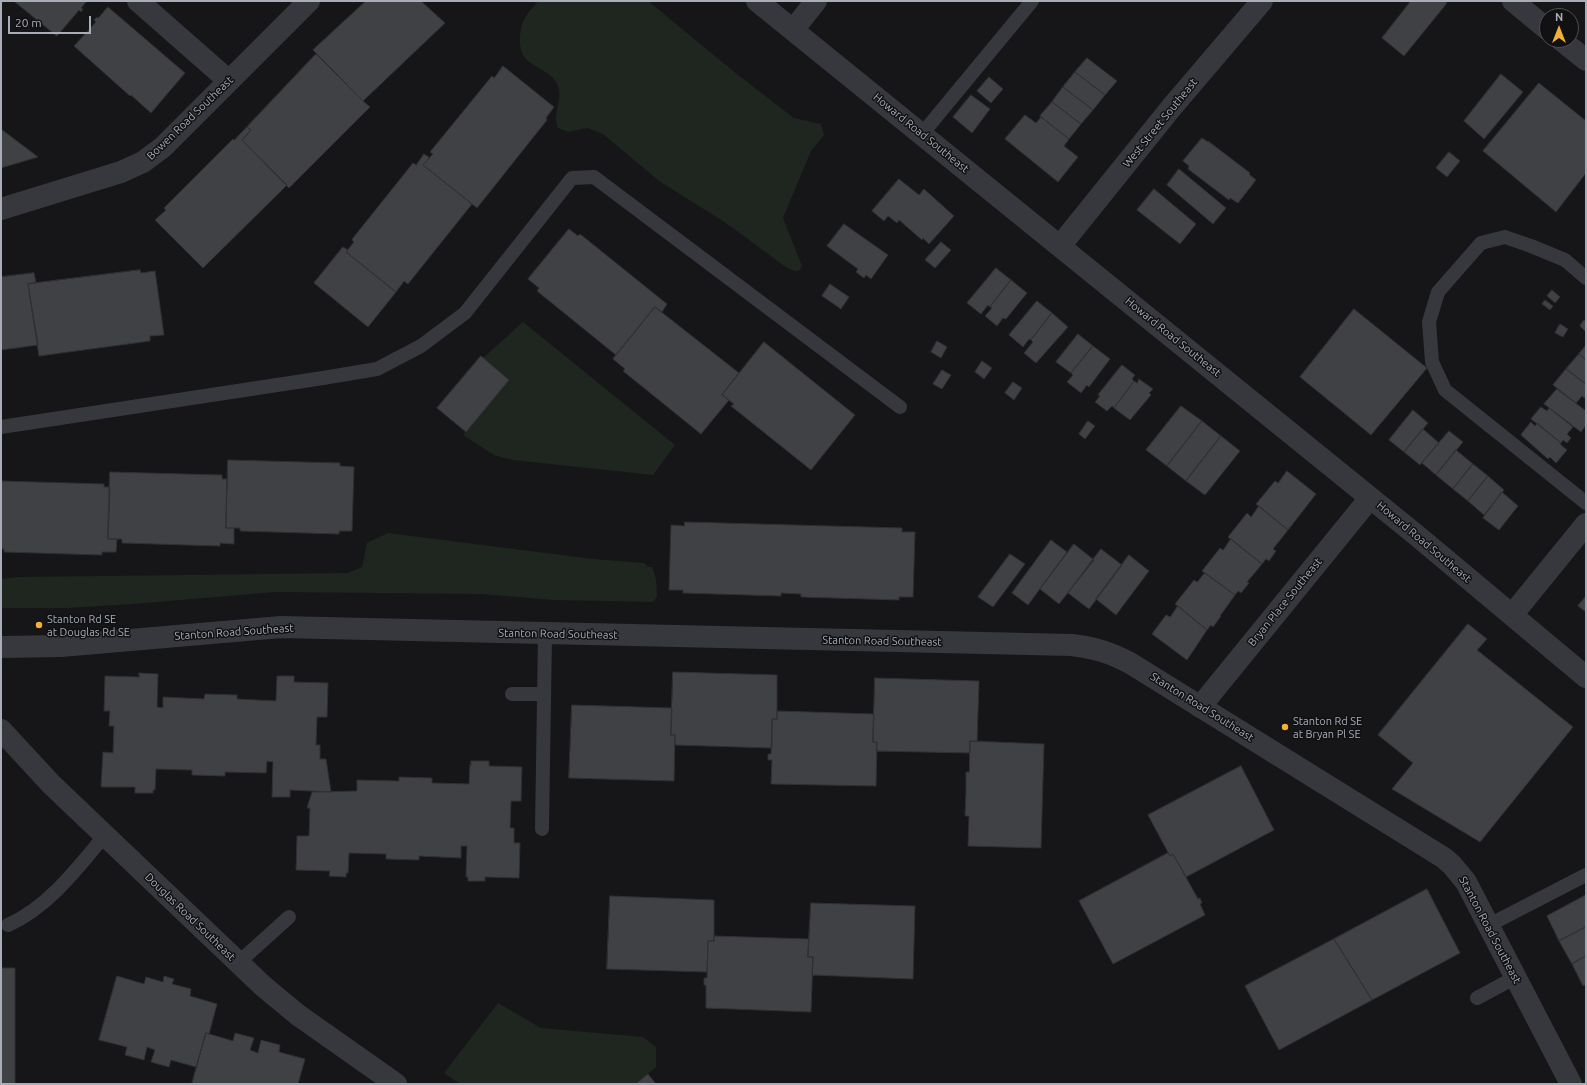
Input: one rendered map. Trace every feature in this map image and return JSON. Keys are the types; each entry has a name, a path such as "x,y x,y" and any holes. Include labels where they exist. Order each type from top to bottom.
{"street":[{"path":"138,1 229,81"},
{"name":"Bowen Road Southeast","path":"1,209 121,172 143,162 163,147 309,1"},
{"name":"Howard Road Southeast","path":"757,1 1370,498 1586,677"},
{"path":"793,30 816,1"},
{"path":"1513,1 1539,22"},
{"name":"West Street Southeast","path":"1060,246 1257,2"},
{"path":"1571,48 1586,60"},
{"name":"Bryan Place Southeast","path":"1200,707 1370,498"},
{"path":"1512,615 1586,524"},
{"name":"Stanton Road Southeast","path":"1,647 61,646 282,627 1072,645 1097,649 1115,655 1130,663 1444,858 1452,865 1466,882 1571,1084"},
{"name":"Douglas Road Southeast","path":"1,730 51,784 263,986 298,1015 396,1084"}],"lane":[{"path":"922,134 1032,1"},
{"path":"1,427 316,380 377,369 421,346 465,313 572,178 594,177 900,407"},
{"path":"1586,278 1565,260 1531,246 1505,238 1481,243 1438,292 1429,322 1432,362 1445,390 1586,503"},
{"path":"542,829 545,634"},
{"path":"512,694 544,694"},
{"path":"8,925 23,918 55,892 76,870 105,835"},
{"path":"1489,925 1586,875"},
{"path":"238,963 289,917"},
{"path":"1477,998 1516,977"}],"shaded area":[{"path":"538,1 648,1 738,75 794,118 821,124 824,135 811,151 783,218 802,266 800,270 795,271 787,268 726,223 659,181 603,134 587,128 568,132 558,128 556,118 559,91 556,81 526,59 520,45 520,33 523,22"},
{"path":"523,322 675,445 653,475 513,460 494,455 463,435 509,380 483,358"},
{"path":"388,533 593,559 644,563 648,567 652,567 656,579 657,597 653,602 554,600 481,594 275,592 67,608 1,608 1,579 20,577 348,573 362,567 367,543"},
{"path":"498,1003 541,1028 643,1037 656,1047 656,1067 636,1084 460,1084 444,1073"}],"building":[{"path":"14,1 87,1 81,8 83,9 81,12 79,10 57,36"},
{"path":"366,1 421,1 445,23 363,101 313,50"},
{"path":"1411,1 1444,1 1447,3 1404,56 1382,38"},
{"path":"108,7 185,73 151,113 74,46 96,22 94,20 97,17 98,18"},
{"path":"316,54 370,107 289,188 242,140 251,130 247,127"},
{"path":"1087,58 1117,81 1105,95 1075,72"},
{"path":"503,66 554,107 546,118 547,120 477,208 423,165 433,154 430,152 492,76 494,78"},
{"path":"1075,72 1105,95 1093,110 1063,87"},
{"path":"1501,74 1523,92 1484,139 1464,121"},
{"path":"989,77 1003,89 991,103 977,91"},
{"path":"1539,83 1586,121 1586,173 1556,212 1483,151"},
{"path":"1063,87 1093,110 1081,124 1052,102"},
{"path":"971,95 990,109 972,133 953,117"},
{"path":"1052,102 1081,124 1069,139 1040,116"},
{"path":"1025,115 1036,123 1041,117 1069,139 1064,146 1078,157 1058,182 1005,139"},
{"path":"247,127 251,130 242,140 287,185 203,268 155,220 166,210 164,208"},
{"path":"1,129 38,157 1,168"},
{"path":"1202,138 1250,173 1249,174 1256,180 1238,203 1230,198 1229,200 1188,169 1189,166 1183,161"},
{"path":"1449,152 1460,161 1447,177 1436,168"},
{"path":"424,154 430,158 423,165 472,204 408,284 404,281 396,292 346,252 354,242 352,240 353,238 413,163 416,165"},
{"path":"1179,169 1226,208 1213,224 1167,185"},
{"path":"899,179 919,195 924,189 954,216 929,244 923,238 922,240 899,220 897,223 888,216 884,221 872,211"},
{"path":"1154,189 1196,224 1180,244 1137,210"},
{"path":"844,224 888,255 871,279 866,275 864,278 856,272 858,269 827,246"},
{"path":"569,229 578,236 580,234 667,304 662,312 655,307 616,355 537,291 539,288 528,279"},
{"path":"941,242 951,250 935,268 925,260"},
{"path":"343,247 348,250 346,252 396,292 368,327 314,283"},
{"path":"996,268 1011,280 990,307 988,305 981,314 967,303"},
{"path":"140,270 141,273 155,271 164,335 150,336 150,341 39,356 28,284"},
{"path":"34,273 36,283 28,284 38,345 1,350 1,277"},
{"path":"1011,280 1027,293 1006,319 1003,318 997,326 985,316 992,308 990,307"},
{"path":"830,284 849,297 841,309 822,296"},
{"path":"1552,290 1560,297 1555,303 1547,296"},
{"path":"1545,300 1553,306 1550,310 1542,304"},
{"path":"1037,301 1052,313 1031,340 1029,339 1023,347 1009,335"},
{"path":"655,307 739,373 722,395 729,400 701,434 623,371 625,369 613,359"},
{"path":"1354,309 1427,368 1371,435 1300,377"},
{"path":"1052,313 1068,327 1036,363 1024,353 1033,342 1031,340"},
{"path":"1584,320 1586,322 1586,332 1580,326"},
{"path":"1560,324 1568,329 1563,337 1555,333"},
{"path":"1078,334 1093,346 1071,373 1056,362"},
{"path":"937,341 947,347 941,358 931,352"},
{"path":"764,342 855,415 811,470 731,406 734,404 722,395"},
{"path":"1586,345 1586,360 1579,354"},
{"path":"1093,346 1110,359 1089,387 1087,385 1081,393 1067,382 1073,375 1071,373"},
{"path":"1579,354 1586,360 1586,384 1566,369"},
{"path":"481,356 509,380 466,432 437,408"},
{"path":"982,361 992,368 984,379 975,372"},
{"path":"1122,365 1135,375 1132,379 1134,381 1114,408 1112,406 1107,411 1095,402 1100,396 1098,395"},
{"path":"1566,369 1586,384 1586,399 1582,396 1576,403 1553,385"},
{"path":"942,370 951,375 942,389 933,384"},
{"path":"1139,379 1153,389 1149,393 1151,395 1130,420 1114,408 1134,381 1137,383"},
{"path":"1013,382 1022,388 1014,400 1005,393"},
{"path":"1557,389 1586,411 1586,425 1581,432 1544,404"},
{"path":"1181,406 1202,421 1167,466 1146,450"},
{"path":"1541,407 1547,411 1549,408 1573,427 1567,434 1571,438 1567,443 1563,440 1561,443 1531,419"},
{"path":"1413,410 1428,423 1404,452 1389,440"},
{"path":"1088,421 1095,426 1085,439 1079,434"},
{"path":"1202,421 1221,436 1186,481 1167,466"},
{"path":"1531,422 1535,426 1537,423 1567,450 1556,463 1550,457 1548,459 1521,435"},
{"path":"1423,429 1439,443 1420,465 1404,452"},
{"path":"1449,431 1463,442 1436,475 1422,463"},
{"path":"1221,436 1240,451 1205,495 1186,481"},
{"path":"1456,450 1473,464 1453,489 1436,475"},
{"path":"228,460 340,463 340,466 354,467 352,531 339,531 339,534 240,531 240,528 226,528"},
{"path":"1473,464 1488,476 1468,501 1453,489"},
{"path":"1287,471 1316,494 1288,530 1256,504 1275,481 1278,483"},
{"path":"110,472 222,475 222,479 227,479 226,528 234,528 234,544 220,543 220,546 122,543 122,539 108,539"},
{"path":"1488,476 1504,490 1484,515 1468,501"},
{"path":"1,481 104,484 104,487 110,487 108,539 117,539 116,552 102,552 102,555 4,552 4,549 1,549"},
{"path":"1502,492 1518,506 1499,530 1483,518"},
{"path":"1259,506 1288,530 1273,549 1276,551 1269,561 1266,559 1262,564 1228,537 1247,513 1251,517"},
{"path":"685,522 902,528 902,532 915,532 913,597 899,597 899,600 801,597 801,594 781,593 781,596 683,593 683,590 669,590 671,525 684,526"},
{"path":"1231,539 1262,564 1247,582 1249,583 1241,593 1238,591 1235,595 1202,571 1220,548 1223,550"},
{"path":"1051,540 1067,552 1028,605 1012,593"},
{"path":"1074,544 1094,560 1059,604 1040,589"},
{"path":"1101,549 1122,565 1089,609 1068,593"},
{"path":"1010,554 1025,564 993,607 978,597"},
{"path":"1129,555 1149,571 1116,615 1096,599"},
{"path":"1205,573 1235,595 1213,627 1211,625 1207,630 1175,604 1194,580 1197,582"},
{"path":"1586,596 1586,612 1578,606"},
{"path":"1178,606 1207,630 1187,660 1152,634 1166,615 1170,617"},
{"path":"1468,624 1487,639 1477,650 1573,727 1480,842 1392,789 1413,763 1378,735"},
{"path":"673,672 777,675 777,719 772,719 772,748 675,745 675,735 671,735"},
{"path":"139,673 158,674 157,707 163,708 163,697 204,699 205,694 237,695 237,699 276,701 277,676 294,676 294,682 328,683 327,717 317,717 316,745 320,745 320,759 326,759 331,792 290,790 290,797 272,797 273,762 267,761 266,773 225,772 225,776 192,775 192,770 156,769 155,790 153,790 153,793 135,793 135,787 101,787 103,752 113,753 114,726 109,726 110,711 104,711 105,676 139,677"},
{"path":"875,678 979,681 977,742 970,741 970,753 876,751 877,742 873,742"},
{"path":"572,705 672,708 671,735 675,735 674,781 569,778"},
{"path":"777,711 874,714 873,742 877,742 876,786 771,784 772,760 768,760 768,754 771,754 772,719 777,719"},
{"path":"970,741 1044,744 1041,848 968,846 969,816 965,816 966,772 969,772"},
{"path":"471,761 489,761 489,766 522,767 521,801 511,801 510,828 514,828 514,843 520,843 519,878 485,877 485,881 468,881 468,877 466,877 467,846 461,846 461,858 419,856 419,860 386,859 386,854 349,853 348,873 346,873 346,877 329,876 330,871 296,870 297,836 309,836 310,808 307,808 312,792 357,791 357,780 399,781 399,777 432,778 432,783 469,784"},
{"path":"1241,766 1274,830 1186,877 1173,854 1170,856 1148,815"},
{"path":"1168,853 1170,856 1173,854 1198,899 1200,898 1202,903 1200,904 1205,915 1113,964 1079,901"},
{"path":"1427,889 1460,953 1372,1000 1334,939"},
{"path":"1586,895 1586,927 1559,941 1547,916"},
{"path":"610,896 714,900 714,941 708,941 707,972 607,969"},
{"path":"811,903 915,906 913,979 812,975 813,957 808,957"},
{"path":"1586,927 1586,956 1572,964 1559,941"},
{"path":"714,936 809,939 808,957 813,957 811,1012 706,1008 706,985 704,985 704,978 707,978 708,941 714,941"},
{"path":"1334,939 1372,1000 1279,1050 1245,986"},
{"path":"1586,956 1586,984 1583,986 1572,964"},
{"path":"1,968 15,968 15,1084 1,1084"},
{"path":"117,976 144,984 146,977 163,982 164,976 174,979 172,984 191,989 190,996 217,1004 209,1034 206,1033 196,1067 171,1060 169,1067 151,1062 155,1050 147,1047 144,1060 125,1055 127,1047 99,1040"},
{"path":"206,1033 233,1041 235,1033 254,1038 250,1050 258,1053 261,1040 280,1045 279,1052 305,1059 298,1084 192,1084"},
{"path":"648,1074 656,1084 636,1084"}],"place":[{"name":"Stanton Rd SE at Douglas Rd SE","path":"39,625"},
{"name":"Stanton Rd SE at Bryan Pl SE","path":"1285,727"}]}
